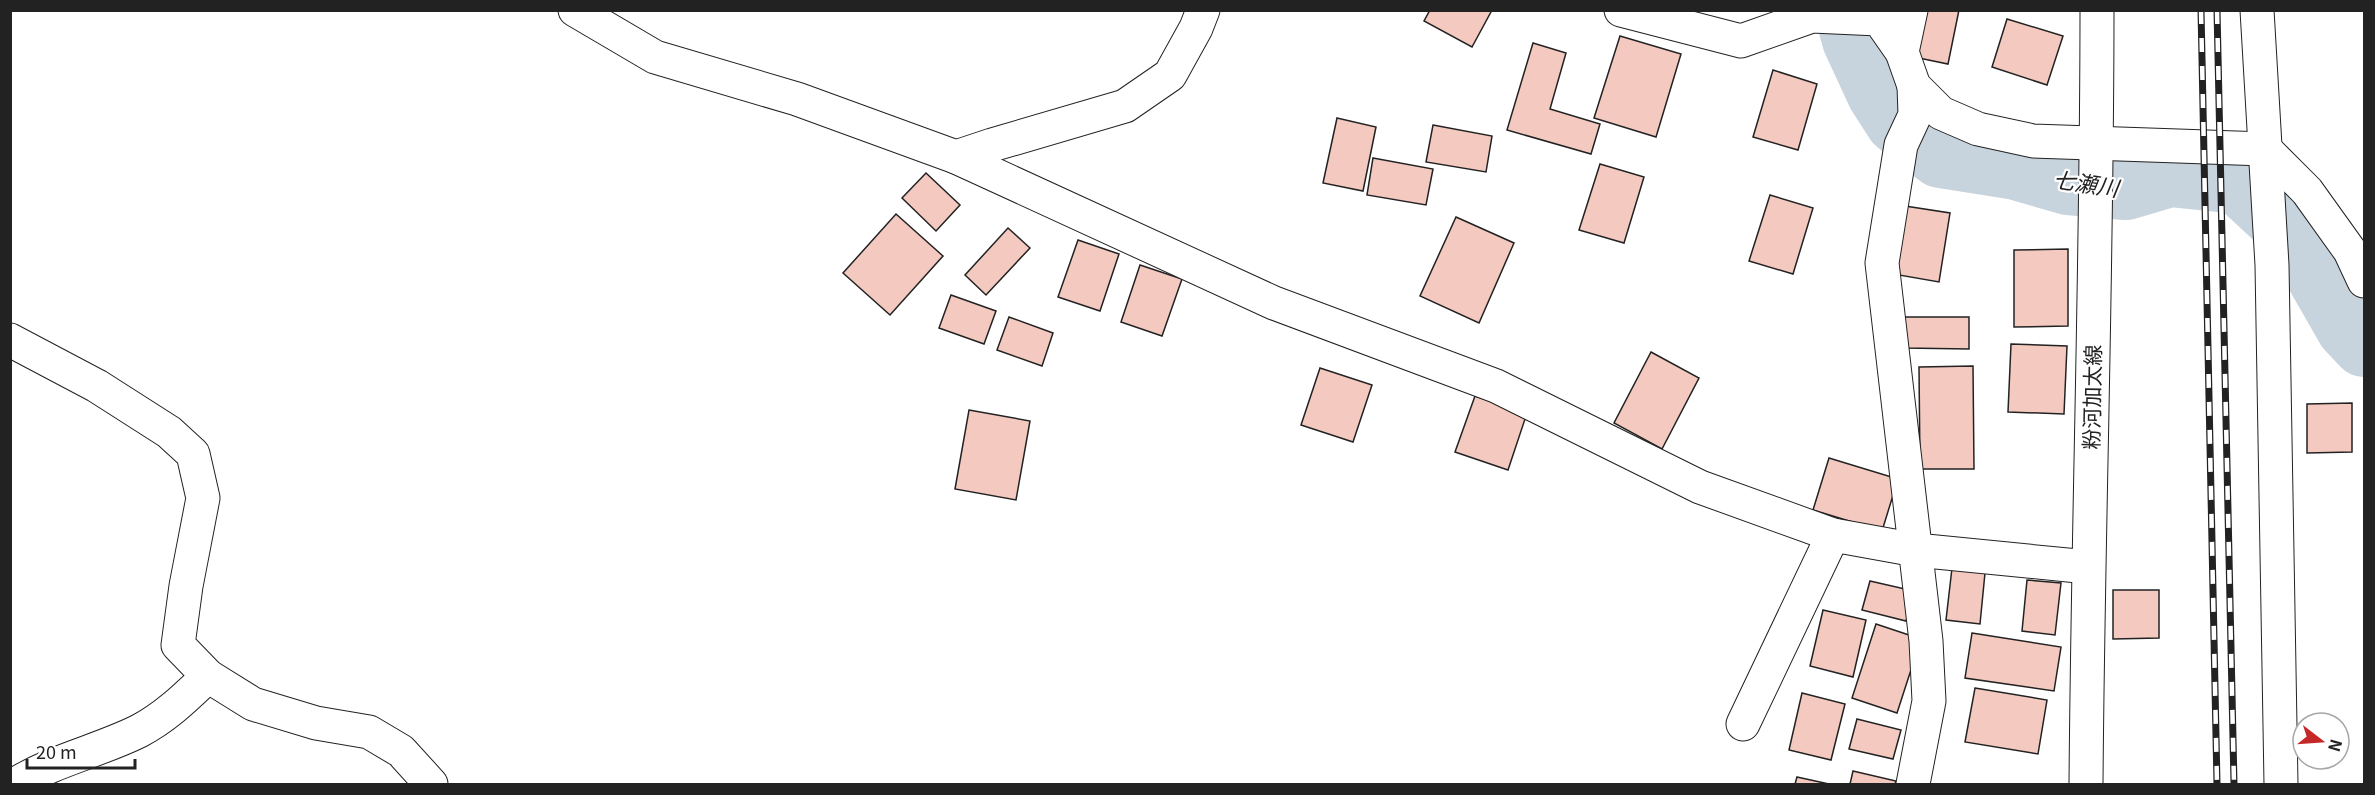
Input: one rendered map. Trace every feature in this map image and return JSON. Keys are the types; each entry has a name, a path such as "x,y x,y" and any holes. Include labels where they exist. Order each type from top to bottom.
{"street":[{"path":"575,10 655,57 797,99 956,158 1274,303 1496,386 1700,487 1833,535 1916,550 2088,567"},
{"path":"956,158 992,145 1125,106 1170,75 1196,28 1203,10"},
{"path":"1621,10 1741,41 1812,16 1879,20 1902,52 1915,100 1900,145 1882,263 1926,641 1929,702 1912,779 1913,784"},
{"path":"1902,52 1911,10"},
{"name":"粉河加太線","path":"2086,784 2088,567 2097,156 2097,10"},
{"path":"2257,10 2270,230 2281,784"},
{"path":"1915,100 1978,129 2097,156 2265,149 2307,191 2350,251 2364,281"},
{"path":"10,340 98,386 169,432 193,454 203,498 186,586 178,645 208,675 253,704 316,723 369,732 401,751 431,784"},
{"path":"1743,724 1833,535"},
{"path":"15,784 34,772 140,731 169,712 208,675"}],"building":[{"path":"1430,10 1492,10 1472,47 1424,21"},
{"path":"1919,10 1959,10 1948,64 1909,56"},
{"path":"2007,19 2063,36 2047,85 1992,67"},
{"path":"1620,36 1681,54 1656,137 1594,118"},
{"path":"1533,43 1566,53 1550,109 1600,124 1591,154 1507,130"},
{"path":"1773,70 1817,84 1798,150 1753,137"},
{"path":"1337,118 1376,127 1363,191 1323,183"},
{"path":"1433,125 1492,136 1486,172 1426,162"},
{"path":"1373,158 1433,169 1426,205 1367,195"},
{"path":"1600,164 1644,177 1624,243 1579,230"},
{"path":"926,173 960,205 936,231 902,198"},
{"path":"1770,195 1813,208 1793,274 1749,261"},
{"path":"1905,206 1950,213 1939,282 1893,274"},
{"path":"896,214 943,256 890,315 843,273"},
{"path":"1456,217 1514,243 1479,323 1420,296"},
{"path":"1008,228 1030,248 986,295 965,275"},
{"path":"1078,240 1119,254 1100,311 1058,297"},
{"path":"2068,249 2068,326 2014,327 2014,250"},
{"path":"1140,265 1182,279 1162,336 1121,322"},
{"path":"951,295 996,311 984,344 939,328"},
{"path":"1009,317 1053,333 1042,366 997,350"},
{"path":"1904,317 1969,317 1969,349 1904,348"},
{"path":"2011,344 2067,346 2064,414 2008,412"},
{"path":"1651,352 1699,378 1662,449 1614,423"},
{"path":"1973,366 1974,469 1920,469 1919,367"},
{"path":"1320,368 1372,385 1353,442 1301,425"},
{"path":"1475,396 1527,413 1508,470 1455,452"},
{"path":"2352,403 2352,452 2307,453 2307,404"},
{"path":"969,410 1030,421 1016,500 955,489"},
{"path":"1829,458 1898,479 1882,531 1813,510"},
{"path":"1952,568 1985,573 1980,624 1946,620"},
{"path":"2027,580 2061,583 2055,635 2022,631"},
{"path":"1870,581 1914,591 1906,621 1862,610"},
{"path":"2113,590 2159,590 2159,638 2113,639"},
{"path":"1823,610 1866,620 1853,677 1810,666"},
{"path":"1876,624 1921,639 1897,713 1852,698"},
{"path":"1972,633 2061,647 2054,691 1965,678"},
{"path":"1975,688 2047,700 2038,754 1965,742"},
{"path":"1802,693 1845,704 1831,760 1789,750"},
{"path":"1857,719 1901,730 1893,759 1849,749"},
{"path":"1853,771 1896,781 1895,784 1850,784"},
{"path":"1797,777 1829,784 1795,784"}],"waterway":[{"name":"七瀬川","path":"1846,10 1854,40 1879,94 1897,122 1940,156 2016,168 2068,183 2126,188 2170,175 2238,182 2294,234 2348,328 2364,345"}],"railway":[{"path":"2201,10 2217,784"},
{"path":"2217,10 2234,784"}]}
